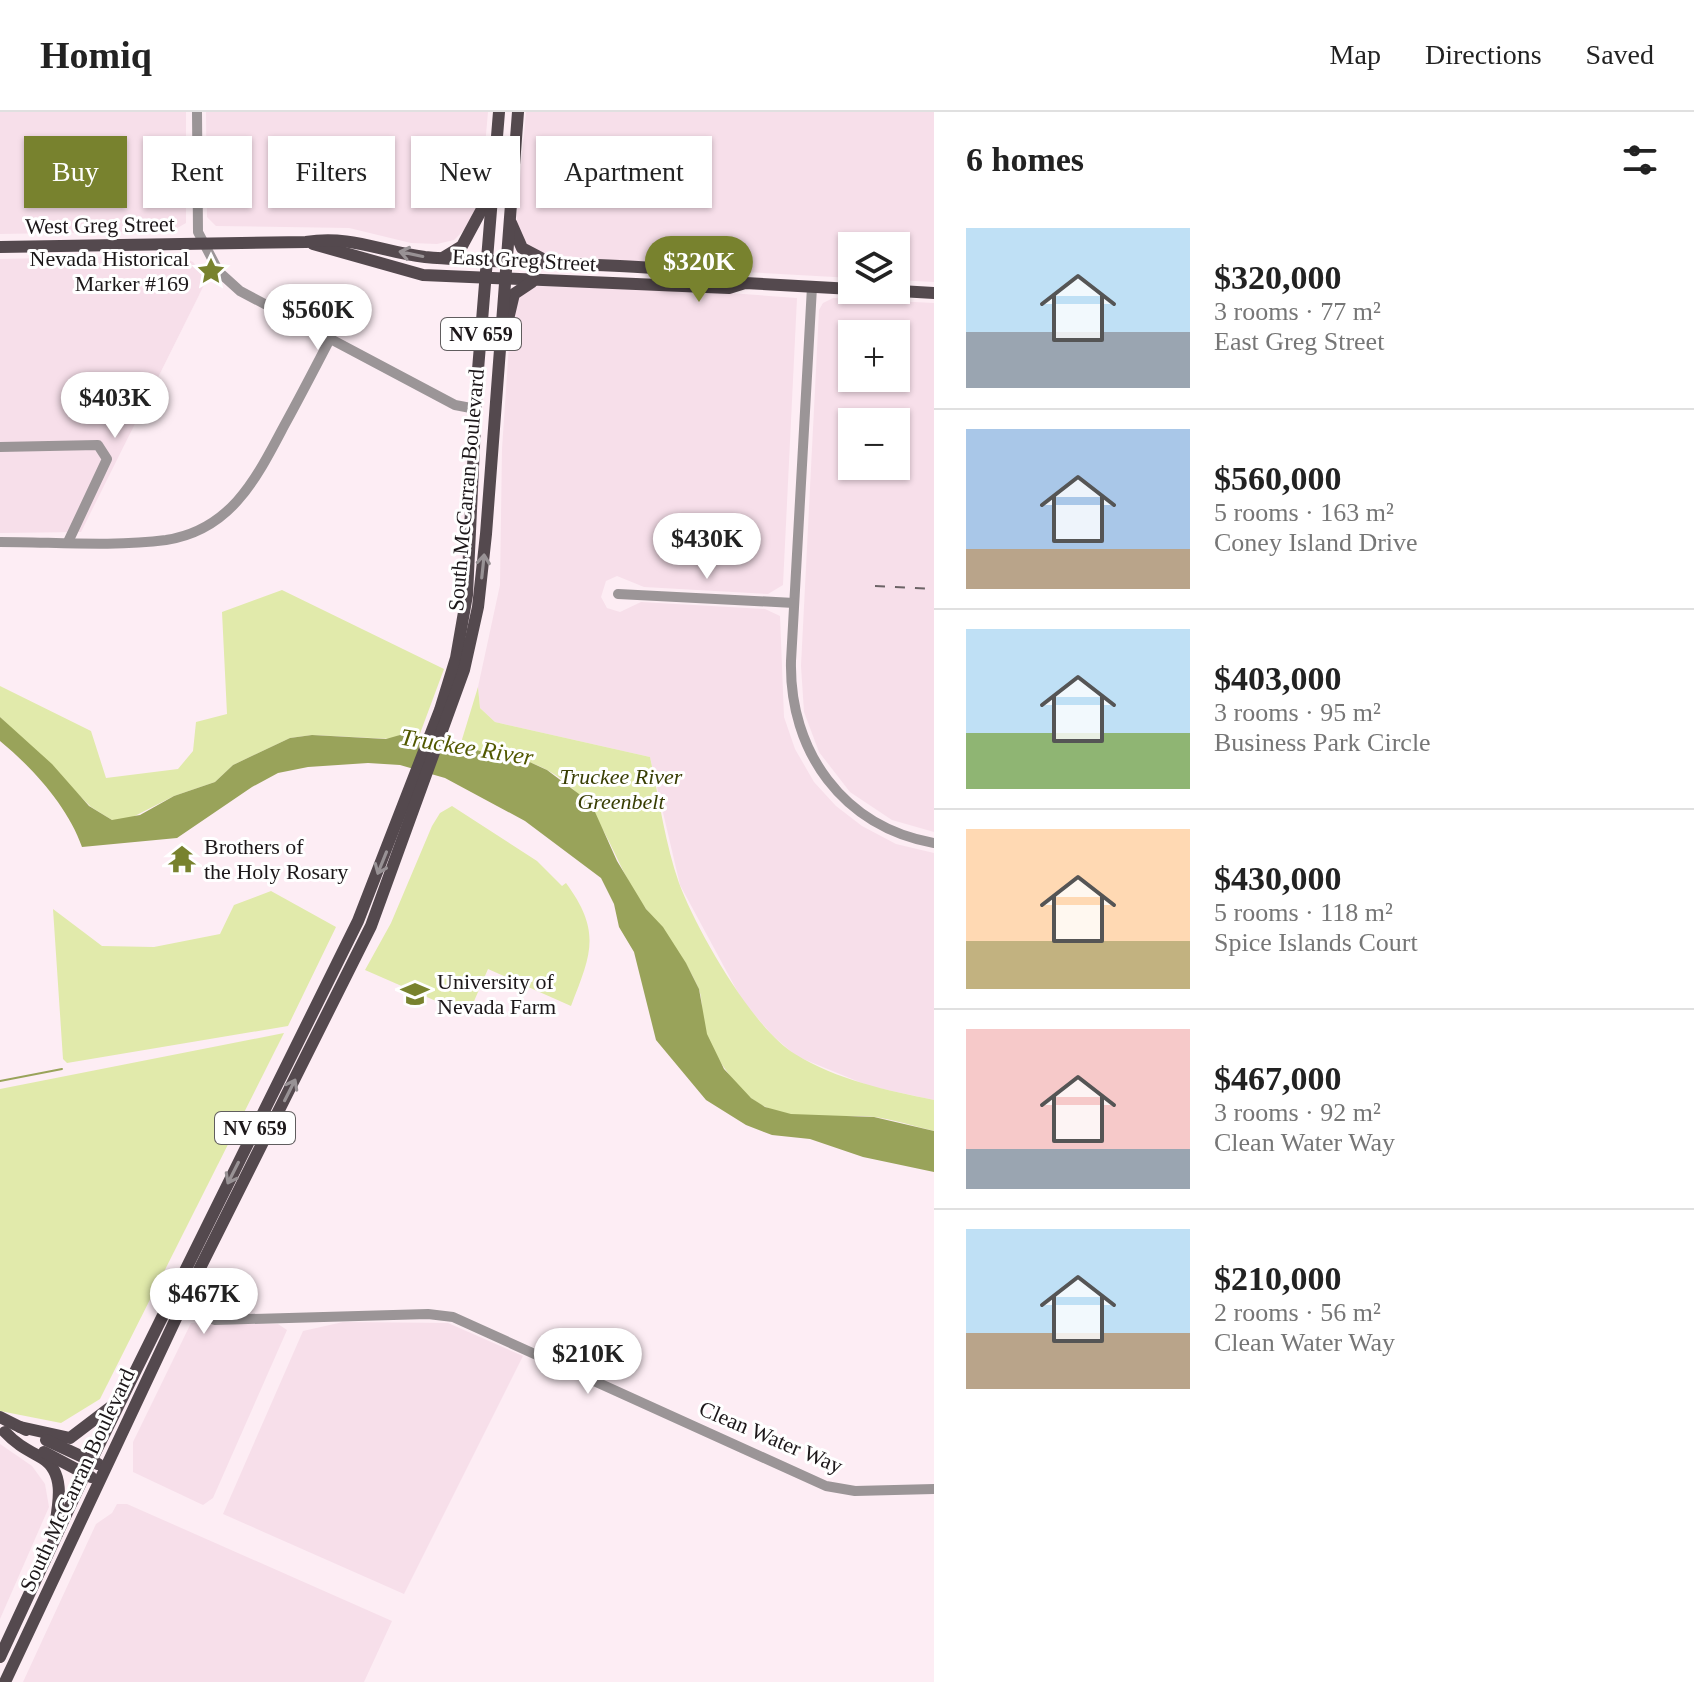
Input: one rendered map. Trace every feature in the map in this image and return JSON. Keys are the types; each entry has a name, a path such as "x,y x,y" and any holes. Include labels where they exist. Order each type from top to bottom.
{"main road":[{"name":"South McCarran Boulevard","path":"497,136 499,112"},
{"name":"South McCarran Boulevard","path":"0,1657 91,1461 363,908 415,792 464,670 478,607 518,112"},
{"path":"443,257 461,246 482,208"},
{"name":"South McCarran Boulevard","path":"441,722 467,595 476,409 491,208"},
{"path":"509,210 512,231 522,248 556,262"},
{"name":"East Greg Street","path":"201,243 346,239 408,254 702,273 735,277 745,283"},
{"name":"East Greg Street","path":"306,242 401,271 486,278 729,288 745,283 838,288"},
{"name":"West Greg Street","path":"0,247 201,243"},
{"path":"642,284 650,277 702,273"},
{"path":"494,394 514,294 530,282 555,281"},
{"path":"910,292 934,293"},
{"name":"South McCarran Boulevard","path":"5,1682 195,1278 349,971 387,888 415,792"},
{"path":"336,965 349,971"},
{"path":"20,1427 70,1438 101,1417 124,1395"},
{"path":"0,1417 105,1466"},
{"path":"2,1431 98,1480"},
{"path":"2,1431 17,1445 44,1459 56,1472 59,1490 52,1545"}],"street":[{"path":"197,112 201,243 219,272 238,290 455,405 476,409"},
{"path":"812,287 794,603 792,700 801,737 812,759 835,791 865,816 898,834 934,843"},
{"path":"0,542 169,539 200,530 227,513 255,482 330,339"},
{"path":"0,447 98,445 107,459 68,542"},
{"path":"618,594 794,603"},
{"path":"195,1278 209,1308 232,1318"},
{"name":"Clean Water Way","path":"180,1310 210,1320 453,1317 826,1486 855,1491 934,1489"}],"shaded area":[{"path":"0,112 186,112 186,136 143,136 143,208 186,208 186,223 172,231 0,234"},
{"path":"206,112 488,112 486,136 411,136 411,208 476,208 465,229 454,240 437,244 411,243 349,228 216,226 207,217 207,208 252,208 252,136 206,136"},
{"path":"526,112 934,112 934,282 910,281 910,232 838,232 838,277 727,271 544,254 527,249 516,224 517,208 520,208"},
{"path":"178,255 193,262 207,279 81,532 0,533 0,259"},
{"path":"534,286 676,289 797,298 783,585 768,594 644,587 617,576 606,581 601,597 607,608 620,612 641,602 765,609 780,616 784,717 795,749 814,782 836,806 862,826 896,844 934,853 934,1100 869,1086 796,1056 772,1035 742,1000 680,885 650,757 495,722 480,708 478,687 500,585 502,449 511,315 516,299"},
{"path":"833,298 838,298 838,304 934,303 934,832 892,820 850,792 819,752 804,712 801,666 819,310 823,303"},
{"path":"343,1322 448,1323 523,1356 404,1594 223,1514 303,1331"},
{"path":"191,1323 278,1324 287,1330 213,1498 203,1505 133,1472 133,1442"},
{"path":"0,1444 32,1466 45,1484 49,1507 0,1619"},
{"path":"117,1504 127,1504 392,1621 364,1682 23,1682 96,1524 112,1513"}],"green space":[{"path":"282,590 444,669 418,739 400,735 392,739 312,735 290,738 233,765 215,782 174,796 125,821 112,820 91,807 0,717 0,686 91,731 106,778 178,769 193,751 196,722 227,714 222,612"},
{"name":"Truckee River Greenbelt","path":"478,687 480,708 495,722 650,757 679,883 698,926 744,1001 779,1041 811,1063 862,1083 934,1100 934,1131 875,1117 779,1112 744,1092 721,1063 709,1041 703,1022 700,991 692,975 632,887 604,831 581,798 566,783 538,766 460,746"},
{"path":"452,806 537,861 562,886 566,883 577,900 585,916 590,943 584,972 571,1006 488,969 468,1015 365,970 391,923 432,826 440,813"},
{"path":"271,891 336,927 288,1026 67,1063 63,1059 53,909 102,946 154,947 220,934 234,905"},
{"path":"284,1033 100,1399 61,1423 0,1411 0,1089"}],"water":[{"name":"Truckee River","path":"0,717 52,764 89,806 112,820 140,815 174,796 215,782 233,765 290,738 312,735 386,739 400,735 453,742 498,757 523,759 547,770 583,797 595,812 617,861 646,909 663,927 686,963 699,989 707,1034 724,1069 751,1098 765,1107 791,1114 874,1117 934,1131 934,1172 863,1157 810,1139 772,1135 746,1125 706,1100 656,1040 634,952 619,927 614,904 601,878 525,821 445,778 400,765 368,763 308,767 278,773 252,787 177,838 82,847 59,803 0,741"}],"waterway":[{"path":"0,1081 62,1069"}],"railway":[{"path":"875,586 934,589"}],"place":[{"name":"Nevada Historical Marker #169","path":"211,271"},
{"name":"Brothers of the Holy Rosary","path":"182,859"},
{"name":"University of Nevada Farm","path":"415,994"}]}
